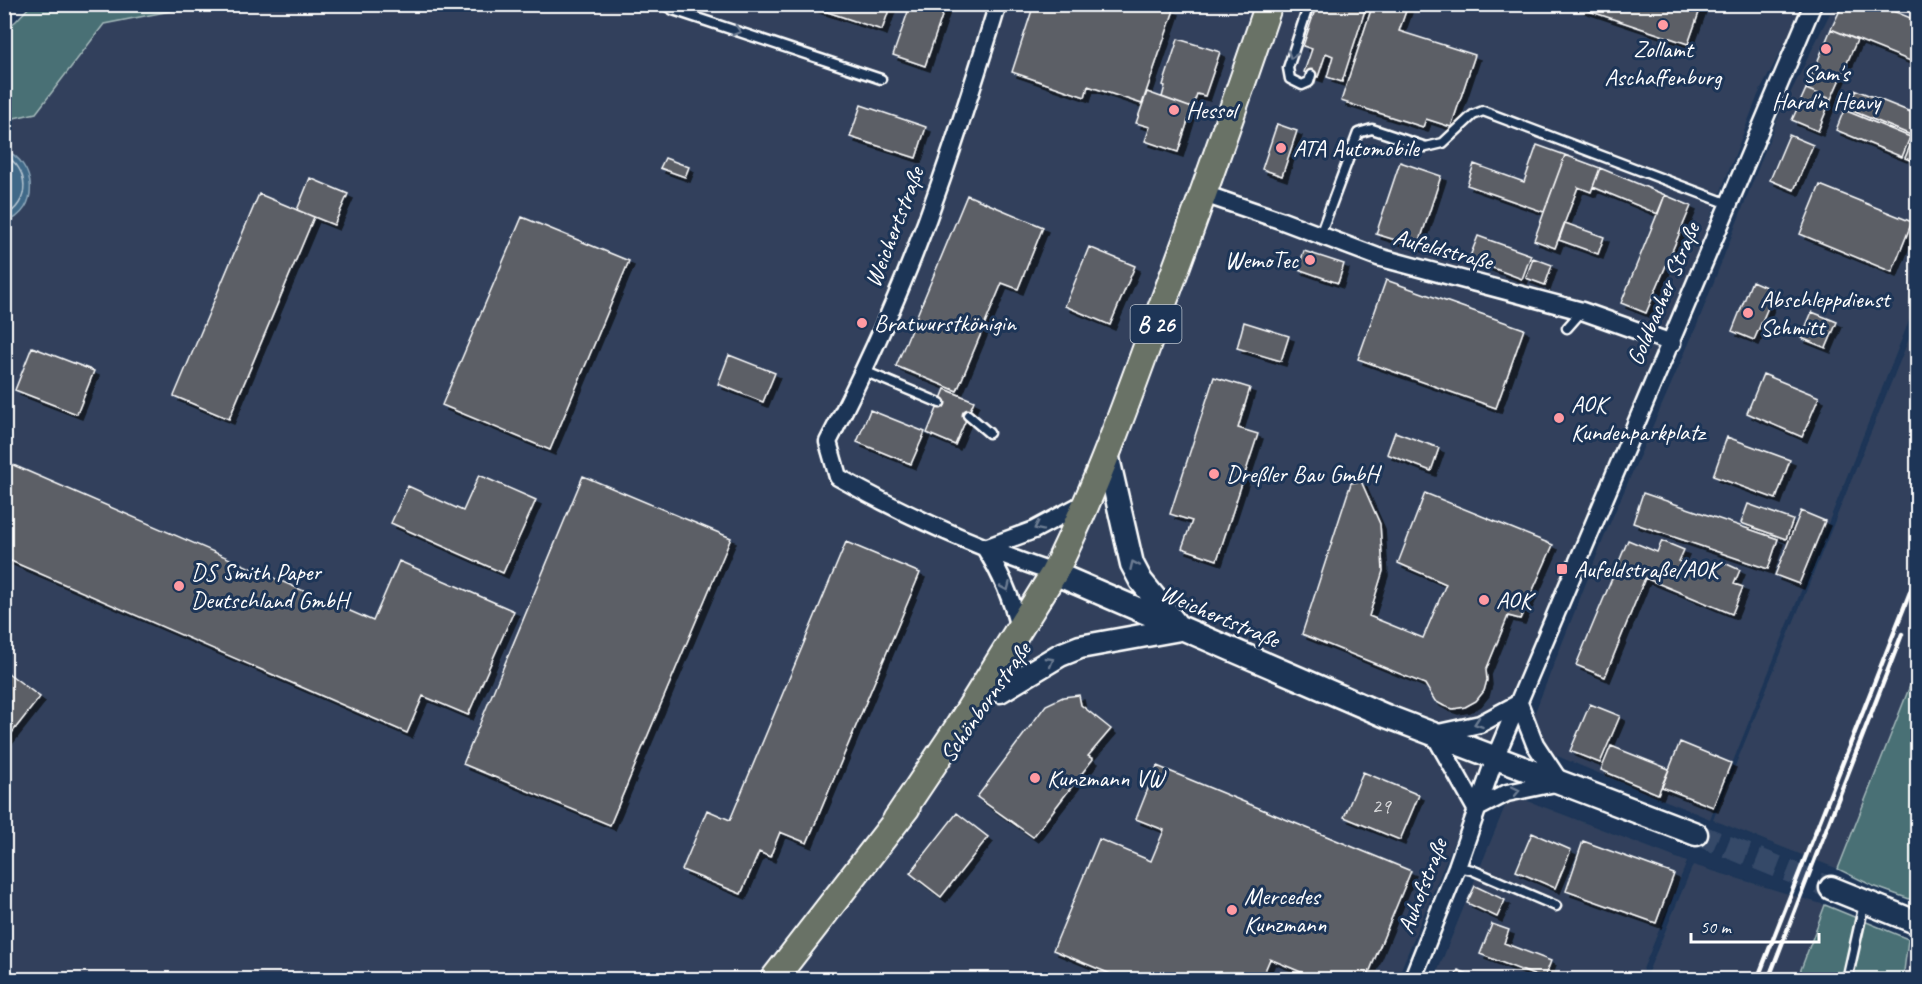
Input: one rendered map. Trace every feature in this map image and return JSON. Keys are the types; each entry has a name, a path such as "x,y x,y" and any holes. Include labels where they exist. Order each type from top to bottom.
{"main road":[{"name":"Schönbornstraße","path":"896,820 957,729 1054,573 1088,501 1204,194 1269,4"},
{"path":"1000,691 1060,655 1080,647 1180,629 1153,597 1132,564 1107,454"},
{"name":"Schönbornstraße","path":"773,980 896,820 1000,691 1044,616 1054,573"},
{"name":"Weichertstraße","path":"1054,573 1386,716 1495,758"},
{"path":"1495,758 1696,834"},
{"path":"1831,888 1917,923"}],"street":[{"name":"Weichertstraße","path":"998,4 942,180 899,291 864,371 828,442 838,477 875,498 985,548 1054,573"},
{"name":"Goldbacher Straße","path":"1495,758 1672,343 1813,4"},
{"name":"Aufeldstraße","path":"1204,194 1378,257 1582,311 1672,343"},
{"path":"1019,628 1006,588 985,548 1034,530 1088,501"},
{"path":"1519,704 1535,744 1560,782 1507,793 1476,809 1434,734 1480,724 1519,704"},
{"name":"Auhofstraße","path":"1412,980 1457,867 1495,758"}],"lane":[{"path":"663,4 684,14 881,79"},
{"path":"1309,4 1288,68 1290,79 1302,86 1308,82 1311,75"},
{"path":"1320,235 1358,133 1372,129 1426,147 1443,143 1473,115 1483,111 1729,204"},
{"path":"1567,328 1582,311"},
{"path":"864,371 940,403"},
{"path":"968,415 989,433"},
{"path":"1457,867 1472,870 1556,906"},
{"path":"1847,980 1864,901"}],"shaded area":[{"path":"201,5 1805,5 1758,95 1674,313 1397,979 5,979 4,120 36,113 104,23"},
{"path":"1834,5 1917,5 1917,301 1710,819 1523,742 1607,530 1697,325 1776,122"},
{"path":"1917,319 1917,668 1838,869 1713,820"},
{"path":"1510,794 1687,862 1639,979 1434,980"},
{"path":"1693,865 1825,905 1797,979 1645,979"},
{"path":"1908,939 1917,944 1917,979 1903,980"}],"green space":[{"path":"31,5 201,5 104,24 36,113 5,120 5,30"},
{"path":"1917,668 1918,891 1915,901 1873,886 1838,869"},
{"path":"1825,905 1908,939 1903,979 1797,980"}],"water":[{"path":"4,149 23,165 30,187 25,208 17,217 5,223"}],"building":[{"path":"803,4 891,4 882,30"},
{"path":"906,4 946,4 925,66 893,55 910,6"},
{"path":"1034,4 1159,4 1174,10 1142,104 1088,86 1085,97 1012,72"},
{"path":"1317,4 1367,4 1342,82 1327,77 1333,56 1326,53 1318,77 1304,72 1312,49 1303,46"},
{"path":"1373,4 1397,4 1407,8 1399,31 1475,55 1451,127 1426,119 1423,127 1341,101"},
{"name":"Zollamt Aschaffenburg","path":"1574,4 1702,4 1688,44 1574,6"},
{"path":"1843,4 1876,4 1918,21 1918,64 1831,29"},
{"path":"1831,29 1857,40 1831,99 1806,89"},
{"path":"1178,39 1220,52 1205,96 1197,94 1192,108 1162,97 1165,86 1163,85"},
{"path":"1806,89 1831,99 1818,131 1792,120"},
{"path":"1856,90 1918,115 1911,135 1848,109"},
{"path":"1147,92 1192,108 1178,152 1145,141 1150,127 1136,123"},
{"path":"861,105 926,127 916,158 850,137"},
{"path":"1844,110 1910,137 1902,157 1836,130"},
{"path":"1277,124 1297,131 1282,176 1262,169"},
{"path":"1915,134 1918,135 1918,163 1905,158"},
{"path":"1789,135 1813,145 1794,190 1770,180"},
{"path":"1537,145 1565,155 1544,212 1467,185 1474,164 1524,182"},
{"path":"1565,155 1600,168 1591,192 1578,187 1555,248 1534,240"},
{"path":"665,158 689,167 685,177 660,168"},
{"path":"1400,162 1441,176 1418,247 1376,234"},
{"path":"1600,168 1665,195 1658,214 1593,187"},
{"path":"310,178 348,194 334,225 297,210"},
{"path":"1820,185 1912,222 1892,272 1800,234"},
{"path":"259,194 314,217 229,419 174,396"},
{"path":"967,195 1043,227 1018,289 1002,283 957,391 896,366"},
{"path":"1665,195 1691,206 1646,313 1621,303"},
{"path":"522,217 629,261 550,450 442,405"},
{"path":"1565,223 1604,237 1598,254 1559,240"},
{"path":"1478,236 1531,255 1522,279 1469,259"},
{"path":"1089,247 1135,266 1110,325 1065,306"},
{"path":"1304,251 1344,264 1338,283 1298,269"},
{"path":"1533,258 1552,265 1545,285 1526,278"},
{"path":"1386,280 1524,329 1496,408 1358,359"},
{"path":"1752,281 1775,291 1754,340 1732,331"},
{"path":"1812,312 1837,322 1826,348 1801,338"},
{"path":"1244,322 1289,336 1281,361 1237,348"},
{"path":"32,347 94,371 77,414 15,390"},
{"path":"729,355 775,373 763,402 718,384"},
{"path":"1763,374 1819,397 1802,437 1747,413"},
{"name":"Dreßler Bau GmbH","path":"1214,377 1250,388 1238,428 1258,434 1217,560 1182,548 1192,521 1170,514"},
{"path":"945,389 974,401 955,445 927,433"},
{"path":"870,410 925,432 911,464 857,442"},
{"path":"1395,432 1439,448 1431,471 1387,454"},
{"path":"1727,437 1790,460 1776,499 1713,476"},
{"name":"DS Smith Paper Deutschland GmbH","path":"4,461 373,621 399,561 514,611 468,715 423,696 407,733 4,558"},
{"path":"479,475 536,500 503,573 391,523 408,486 463,511"},
{"path":"583,476 731,538 610,825 463,764"},
{"name":"AOK","path":"1361,481 1380,524 1383,571 1369,616 1423,638 1446,584 1398,563 1425,493 1553,545 1520,619 1508,616 1486,670 1487,680 1484,691 1476,701 1465,707 1453,709 1444,706 1435,701 1425,684 1302,634 1351,483"},
{"path":"1643,493 1778,539 1768,569 1633,523"},
{"path":"1748,504 1793,520 1786,539 1741,523"},
{"path":"1801,511 1825,521 1799,584 1775,575"},
{"path":"1628,540 1657,552 1662,541 1684,550 1679,561 1714,575 1720,561 1740,570 1734,584 1743,587 1732,614 1645,578 1605,677 1576,665"},
{"path":"846,542 920,573 807,843 780,832 770,857 759,852 741,894 682,870 707,810 730,820"},
{"path":"4,670 40,697 7,739 4,737"},
{"name":"Kunzmann VW","path":"1079,695 1081,705 1111,729 1088,756 1093,759 1033,837 977,797 1046,705 1063,697"},
{"path":"1590,704 1620,716 1600,763 1570,751"},
{"path":"1680,742 1731,763 1713,807 1662,787"},
{"path":"1611,746 1669,769 1658,794 1601,770"},
{"name":"Mercedes Kunzmann","path":"1157,766 1411,871 1366,980 1320,980 1270,959 1261,980 1125,980 1053,950 1099,839 1151,861 1164,830 1136,819"},
{"path":"1363,772 1419,795 1400,840 1344,817"},
{"path":"957,813 988,837 941,897 910,873"},
{"path":"1532,833 1571,850 1555,888 1516,871"},
{"path":"1583,841 1674,874 1656,923 1566,891"},
{"path":"1475,886 1505,900 1497,917 1467,903"},
{"path":"1492,924 1509,930 1504,943 1551,961 1544,979 1480,954"},
{"path":"1458,970 1483,980 1454,980"}],"tunnel":[{"path":"1696,834 1831,888"}],"railway":[{"path":"1757,980 1918,572"},
{"path":"1768,980 1902,634"}],"place":[{"name":"Zollamt Aschaffenburg","path":"1663,25"},
{"name":"Sam's Hard'n Heavy","path":"1826,49"},
{"name":"Hessol","path":"1174,110"},
{"name":"ATA Automobile","path":"1281,148"},
{"name":"WemoTec","path":"1310,260"},
{"name":"Abschleppdienst Schmitt","path":"1748,313"},
{"name":"Bratwurstkönigin","path":"862,323"},
{"name":"AOK Kundenparkplatz","path":"1559,418"},
{"name":"Dreßler Bau GmbH","path":"1214,474"},
{"name":"Aufeldstraße/AOK","path":"1562,569"},
{"name":"DS Smith Paper Deutschland GmbH","path":"179,586"},
{"name":"AOK","path":"1484,600"},
{"name":"Kunzmann VW","path":"1035,778"},
{"name":"Mercedes Kunzmann","path":"1232,910"}]}
